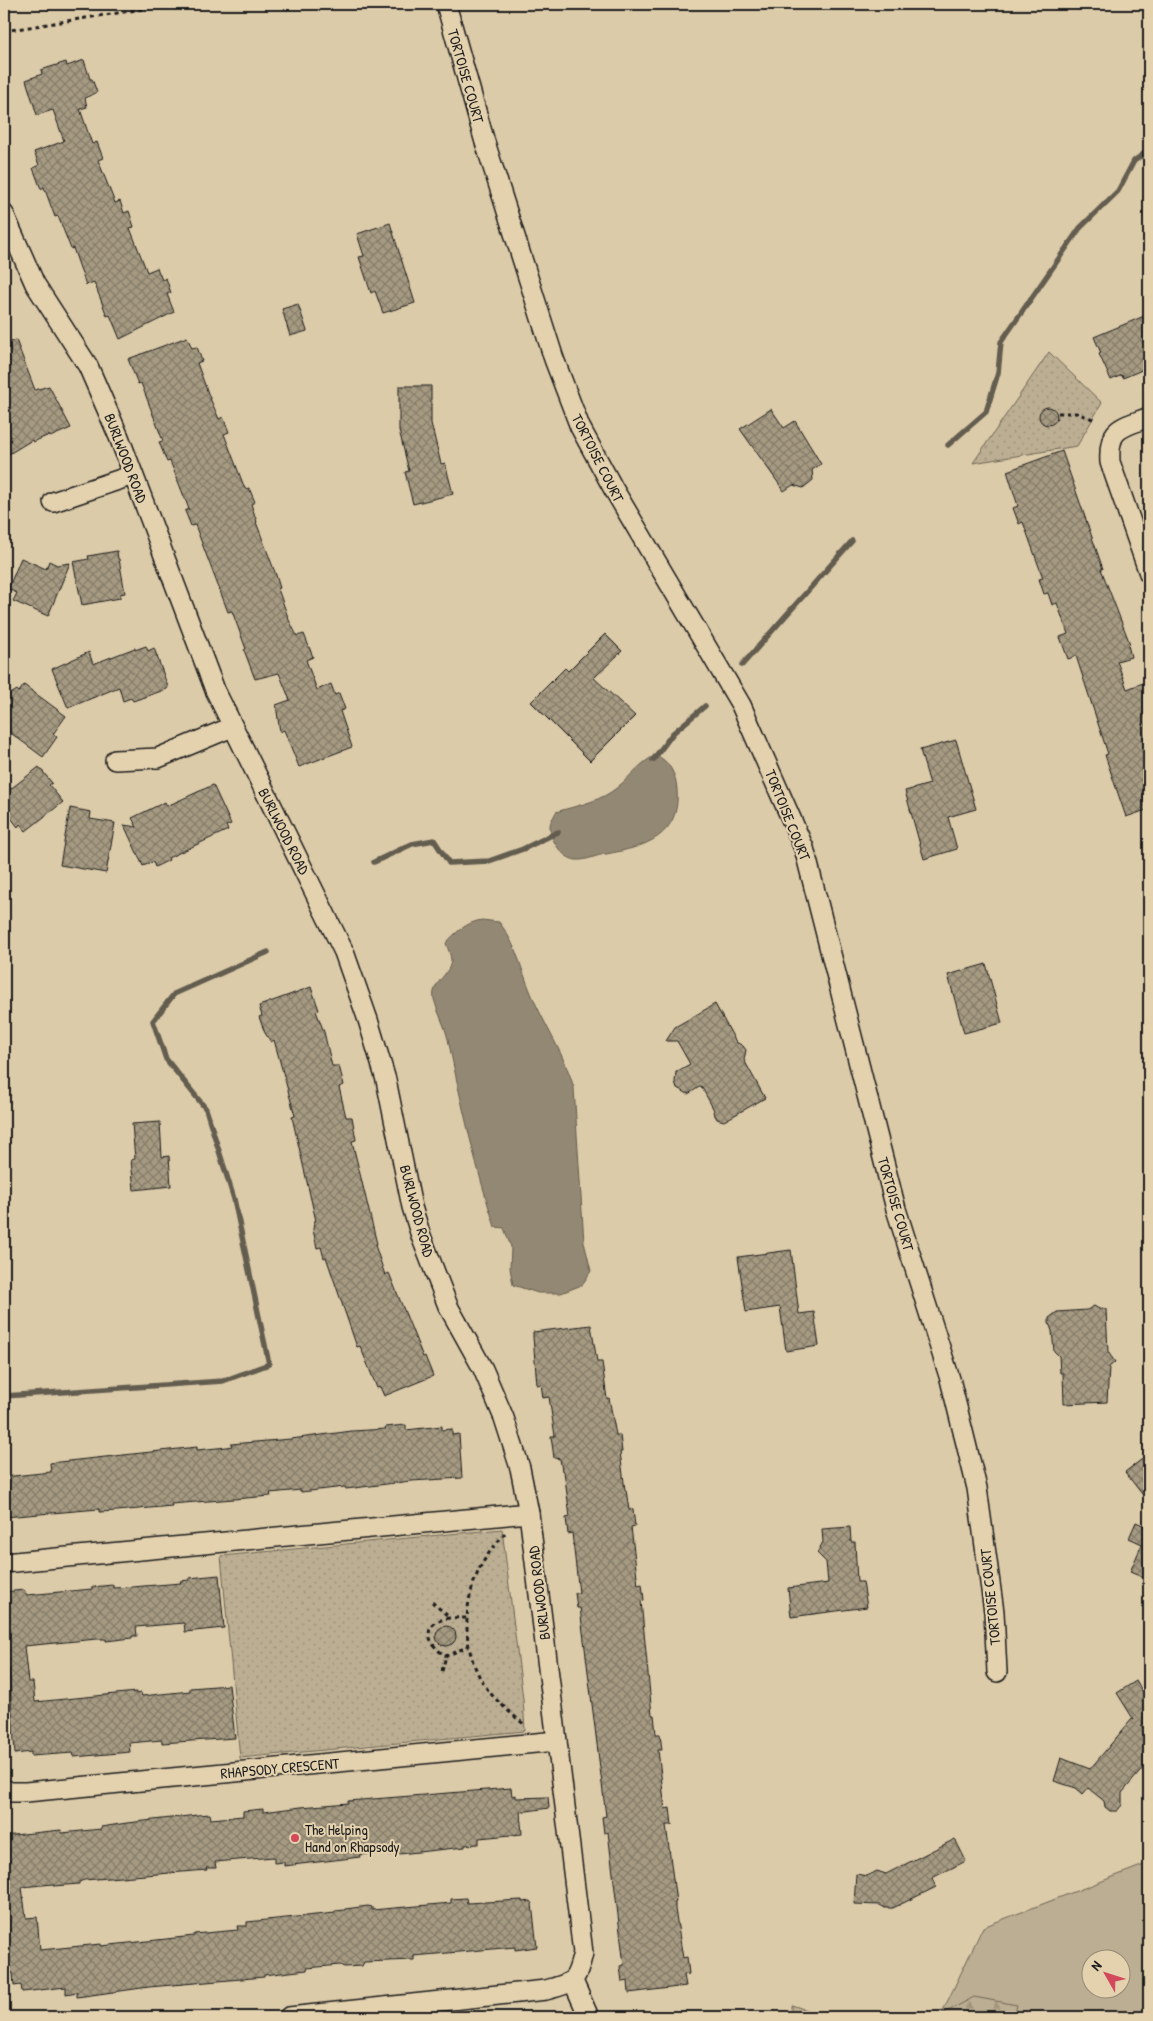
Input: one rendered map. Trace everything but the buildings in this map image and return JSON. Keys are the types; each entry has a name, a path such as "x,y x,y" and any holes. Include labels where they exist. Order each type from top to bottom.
{"street":[{"name":"TORTOISE COURT","path":"446,4 484,138 554,359 580,427 612,488 741,705 804,848 896,1209 950,1379 974,1479 994,1612 997,1672"},
{"name":"BURLWOOD ROAD","path":"4,214 35,284 88,366 105,403 189,624 232,727 344,952 368,1020 386,1080 412,1207 421,1236 448,1306 483,1370 504,1418 520,1468 529,1513 584,1953 578,1974 573,1981"},
{"path":"1149,417 1119,429 1109,444 1110,462 1149,573"},
{"path":"53,502 133,475"},
{"path":"115,760 158,758 232,727"},
{"path":"4,1563 529,1513"},
{"name":"RHAPSODY CRESCENT","path":"4,1788 10,1792 26,1792 557,1741"},
{"path":"290,2017 546,1990 573,1981 588,2017"}],"path":[{"path":"4,31 174,4"},
{"path":"1058,413 1076,413 1093,419"},
{"path":"506,1532 482,1564 469,1599 466,1618 469,1646 480,1677 490,1693 528,1728"},
{"path":"432,1602 450,1618"},
{"path":"446,1656 433,1647 430,1640 432,1628 440,1620 466,1618"},
{"path":"446,1656 469,1646"},
{"path":"442,1670 446,1656"}],"green space":[{"path":"1049,352 1102,403 1077,446 973,463"},
{"path":"502,1529 523,1699 525,1731 240,1758 221,1556"},
{"path":"1149,1863 1149,2017 940,2017 983,1927"},
{"path":"974,1997 1017,2005 1014,2017 937,2017"},
{"path":"792,2005 826,2017 792,2017"}],"shaded area":[{"path":"656,755 668,764 673,773 677,789 677,805 673,818 667,828 647,843 635,848 580,860 571,859 566,856 558,848 552,837 550,826 556,812 605,796"},
{"path":"482,920 499,922 510,939 536,1005 560,1052 574,1088 584,1242 591,1271 582,1285 561,1293 538,1293 513,1285 510,1268 511,1247 504,1228 495,1227 469,1134 447,1034 434,999 435,989 451,962 446,943 462,928"}],"waterway":[{"path":"948,445 986,412 998,373 1001,342 1080,228 1118,191 1134,161 1149,150"},
{"path":"742,665 852,541"},
{"path":"653,760 673,733 705,706"},
{"path":"374,862 412,844 434,840 449,863 489,861 523,849 558,832"},
{"path":"4,1396 223,1381 269,1364 234,1199 206,1109 166,1059 153,1021 174,994 268,952"}],"place":[{"name":"The Helping Hand on Rhapsody","path":"295,1838"}]}
